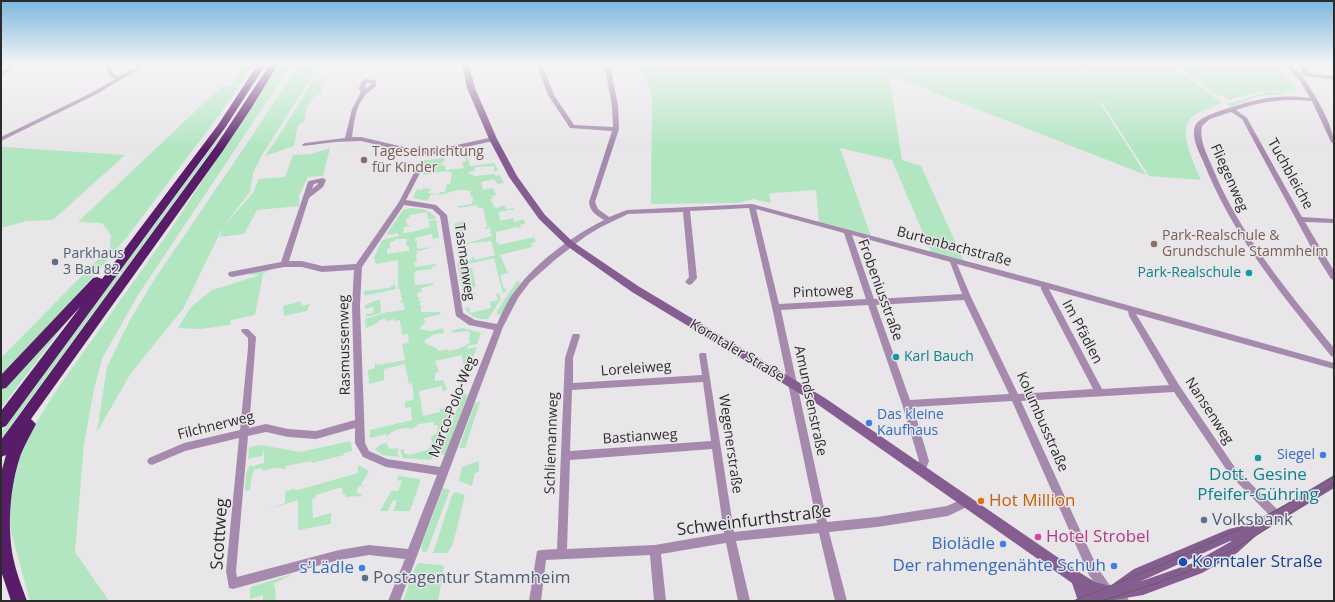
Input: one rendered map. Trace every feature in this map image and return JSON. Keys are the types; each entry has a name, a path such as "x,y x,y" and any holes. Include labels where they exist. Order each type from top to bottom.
{"highway":[{"path":"1,422 222,126 244,92"},
{"path":"1,451 42,391 187,193 233,128 256,92"},
{"path":"1,384 74,307 119,254 138,239"},
{"path":"19,601 5,556 2,499 4,481 13,450 38,410 42,391"}],"street":[{"path":"1,139 94,92"},
{"path":"348,139 358,97 362,92"},
{"name":"Korntaler Straße","path":"473,92 493,139 513,177 526,197 542,217 570,244 635,289 820,401 1077,579 1093,588 1111,592 1123,601"},
{"path":"551,92 572,127 616,128"},
{"path":"609,220 594,211 592,202 616,128 615,106 612,92"},
{"path":"1309,92 1334,142"},
{"name":"Fliegenweg","path":"1314,100 1293,97 1271,97 1231,109 1208,118 1201,123 1198,128 1199,142 1208,169 1229,213 1250,246 1275,281 1334,354"},
{"name":"Tuchbleiche","path":"1231,109 1244,118 1323,262 1334,277"},
{"path":"305,145 348,139 370,140 395,148 421,153 452,149 493,139"},
{"path":"232,274 284,264 302,264 322,269 358,267 402,202 418,171"},
{"path":"284,264 305,198"},
{"name":"Tasmanweg","path":"402,202 434,207 443,215 459,314 470,322 498,328"},
{"name":"Burtenbachstraße","path":"570,244 609,220 628,212 752,206 1045,285 1334,366"},
{"name":"Amundsenstraße","path":"752,206 776,307 823,528 841,601"},
{"path":"686,209 693,278 689,282"},
{"path":"1300,219 1334,221"},
{"name":"Frobeniusstraße","path":"847,232 870,302 907,404 924,461 921,471"},
{"name":"Marco-Polo-Weg","path":"394,601 498,328 517,293 554,255 570,244"},
{"name":"Kolumbusstraße","path":"953,260 967,297 1015,397 1093,571 1105,588 1111,592"},
{"path":"1323,262 1334,263"},
{"name":"Rasmussenweg","path":"358,267 356,305 360,443 366,454 373,459 386,463 444,472"},
{"name":"Im Pfädlen","path":"1045,285 1045,289 1099,392"},
{"name":"Pintoweg","path":"776,307 967,297"},
{"name":"Nansenweg","path":"1132,310 1132,314 1176,388 1233,472 1278,517"},
{"name":"Scottweg","path":"245,331 252,337 252,348 231,571 233,584 340,556 369,550 412,555"},
{"name":"Schliemannweg","path":"562,553 569,358 576,336"},
{"name":"Wegenerstraße","path":"703,355 730,537 744,601"},
{"name":"Loreleiweg","path":"568,387 706,378"},
{"path":"907,404 1176,388"},
{"name":"Filchnerweg","path":"152,462 184,447 266,428 288,433 316,435 359,423"},
{"name":"Bastianweg","path":"566,456 716,445"},
{"path":"1077,579 1086,601 1111,592 1143,588 1197,568 1232,549 1252,531 1278,517 1334,481"},
{"name":"Schweinfurthstraße","path":"535,601 541,555 655,550 730,537 823,528 935,513 954,509 967,502"},
{"path":"655,550 660,601"}],"green space":[{"path":"216,92 235,92 127,237 69,304 1,375 1,358 110,247 111,235 102,223 78,222"},
{"path":"260,92 273,92 138,295 102,359 94,389 84,444 75,552 109,601 30,601 11,532 8,501 22,445 58,388 171,229"},
{"path":"280,92 302,92 262,155 253,173 250,192 223,227 183,309 131,373 97,432 107,367 130,320 154,280"},
{"path":"306,92 321,92 308,104 305,121 298,125 294,146 265,156"},
{"path":"651,92 892,92 902,160 921,166 964,261 931,252 892,160 840,148 871,236 819,222 816,190 769,194 771,203 753,199 739,203 651,204"},
{"path":"933,92 1095,92 1096,94 1095,92 1208,92 1222,103 1197,113 1187,124 1186,139 1188,148 1201,180 1149,176 1103,104 1111,104 1100,103 1146,175"},
{"path":"1212,92 1216,92 1220,95 1217,96"},
{"path":"1217,92 1263,92 1247,95 1229,100"},
{"path":"1267,92 1283,92 1284,94 1259,96 1231,107 1226,104"},
{"path":"223,135 1,439 1,433 30,393 220,136"},
{"path":"1,146 125,155 53,220 27,221 1,228"},
{"path":"330,148 323,176 308,177 299,196 299,206 257,210 244,234 220,237 223,227 253,193 259,179 285,177 293,155 311,154"},
{"path":"467,155 470,166 494,163 498,170 494,172 494,166 475,167 474,171 468,172 475,176 500,175 504,183 497,184 494,179 481,182 483,190 493,188 496,195 492,196 493,198 490,199 494,207 498,208 504,205 506,209 514,208 499,212 500,221 513,218 514,222 524,219 525,224 520,225 521,229 518,227 496,232 496,242 498,242 499,245 534,237 536,242 531,243 532,247 500,255 508,273 500,275 504,289 507,288 503,294 494,258 468,264 468,268 472,268 476,287 471,288 466,292 477,293 464,297 457,263 472,260 471,258 473,257 476,260 495,255 491,241 471,243 468,245 467,243 492,236 491,233 488,232 491,232 490,228 484,229 487,226 483,208 478,208 477,205 459,208 458,206 472,204 473,197 470,195 471,191 461,190 438,194 440,192 445,192 447,184 450,184 452,173 446,171 423,175 426,167 417,167 420,161 444,158 445,160 440,165 445,166 446,170 464,168 462,162 466,161 464,156"},
{"path":"417,189 431,189 428,193 438,194 431,194 427,201 413,198"},
{"path":"410,208 421,209 428,211 436,218 428,220 427,212 410,215 409,218 406,219 407,225 412,226 404,227 403,233 430,227 429,221 436,220 439,238 433,239 432,234 415,238 415,241 417,241 417,249 434,247 416,252 418,252 416,255 417,261 414,262 415,267 436,264 436,266 432,267 432,269 416,271 414,274 415,284 433,283 433,285 421,288 422,292 417,293 418,298 423,296 419,299 420,302 424,301 420,303 420,306 424,306 421,307 421,312 440,312 441,314 424,318 425,322 419,329 431,331 443,328 444,333 435,334 425,340 425,343 439,351 447,349 448,351 451,351 463,347 470,342 470,332 466,331 451,333 453,330 463,328 481,333 477,344 467,346 468,349 477,347 471,362 463,364 462,355 435,361 439,372 435,373 435,381 443,380 447,389 443,392 442,386 419,391 423,416 440,412 440,409 453,407 431,460 403,458 400,450 404,449 404,453 410,455 427,450 432,445 431,437 437,433 438,425 434,425 434,422 418,424 413,429 398,429 386,437 386,434 370,438 370,430 412,420 411,407 405,408 405,402 414,399 412,383 409,384 405,364 384,369 384,380 369,384 368,370 375,368 375,363 378,365 405,360 402,344 409,343 408,334 402,335 400,320 395,321 395,319 386,321 385,318 366,328 365,319 388,312 405,310 403,302 400,303 402,300 400,289 398,289 398,260 376,264 374,258 382,240 399,236 398,233 386,235 403,210","holes":["395,239 407,239 406,246 409,246 409,251 387,254 387,249 390,248 390,242 395,241"]},
{"path":"464,221 462,223 465,241 458,242 454,224"},
{"path":"258,270 269,270 263,274 255,315 231,320 230,325 200,329 178,328 191,307 212,290 260,275 247,274"},
{"path":"394,280 396,289 364,296 364,291 389,288 394,285"},
{"path":"517,281 521,282 500,315 497,314 497,311"},
{"path":"499,293 501,299 488,319 475,317 469,314 465,308 469,307 470,313 491,308 490,302 498,300 496,294"},
{"path":"380,299 381,313 367,317 366,314 373,313 374,307 365,309 365,305"},
{"path":"301,301 301,306 310,304 307,311 284,316 283,306"},
{"path":"70,318 1,408 1,390"},
{"path":"463,394 468,395 445,455 442,454 441,450"},
{"path":"480,402 465,448 459,448 475,403"},
{"path":"351,442 352,451 344,453 344,455 312,463 311,461 286,466 286,469 274,468 262,471 262,468 254,470 250,490 245,491 246,474 249,466 253,465 254,469 255,465 264,463 264,450 262,456 248,459 249,447 261,445 300,452"},
{"path":"387,443 388,447 392,449 399,448 397,453 399,457 382,455 375,449 381,444"},
{"path":"479,461 479,472 475,473 472,486 459,481 462,467"},
{"path":"358,465 369,471 361,485 365,487 359,486 356,493 362,494 361,496 346,497 345,494 343,495 342,487 316,495 315,499 312,500 313,518 331,513 331,524 298,530 298,500 270,509 285,503 285,492 292,489 298,490 358,473"},
{"path":"398,476 421,479 410,511 393,511 397,501 393,500 388,511 380,511 391,491 398,491 402,481 397,480"},
{"path":"443,488 450,490 428,549 426,552 423,552 421,547"},
{"path":"455,492 465,495 453,544 447,553 433,553 452,495"},
{"path":"419,563 442,565 444,567 438,601 403,601 415,568"},
{"path":"293,574 273,584 275,586 276,601 263,601 263,595 250,599 250,587"}],"tram line":[{"path":"1073,601 1206,545 1271,513 1334,477"},
{"path":"1101,601 1172,578 1229,552 1334,484"}],"place":[{"name":"Tageseinrichtung für Kinder","path":"364,160"},
{"name":"Park-Realschule & Grundschule Stammheim","path":"1154,244"},
{"name":"Parkhaus 3 Bau 82","path":"55,262"},
{"name":"Park-Realschule","path":"1249,273"},
{"name":"Karl Bauch","path":"896,357"},
{"name":"Das kleine Kaufhaus","path":"869,423"},
{"name":"Siegel","path":"1323,455"},
{"name":"Dott. Gesine Pfeifer-Gühring","path":"1258,458"},
{"name":"Hot Million","path":"981,501"},
{"name":"Volksbank","path":"1204,520"},
{"name":"Hotel Strobel","path":"1038,537"},
{"name":"Biolädle","path":"1003,544"},
{"name":"Korntaler Straße","path":"1183,562"},
{"name":"Der rahmengenähte Schuh","path":"1114,566"},
{"name":"s'Lädle","path":"362,568"},
{"name":"Postagentur Stammheim","path":"365,578"}]}
